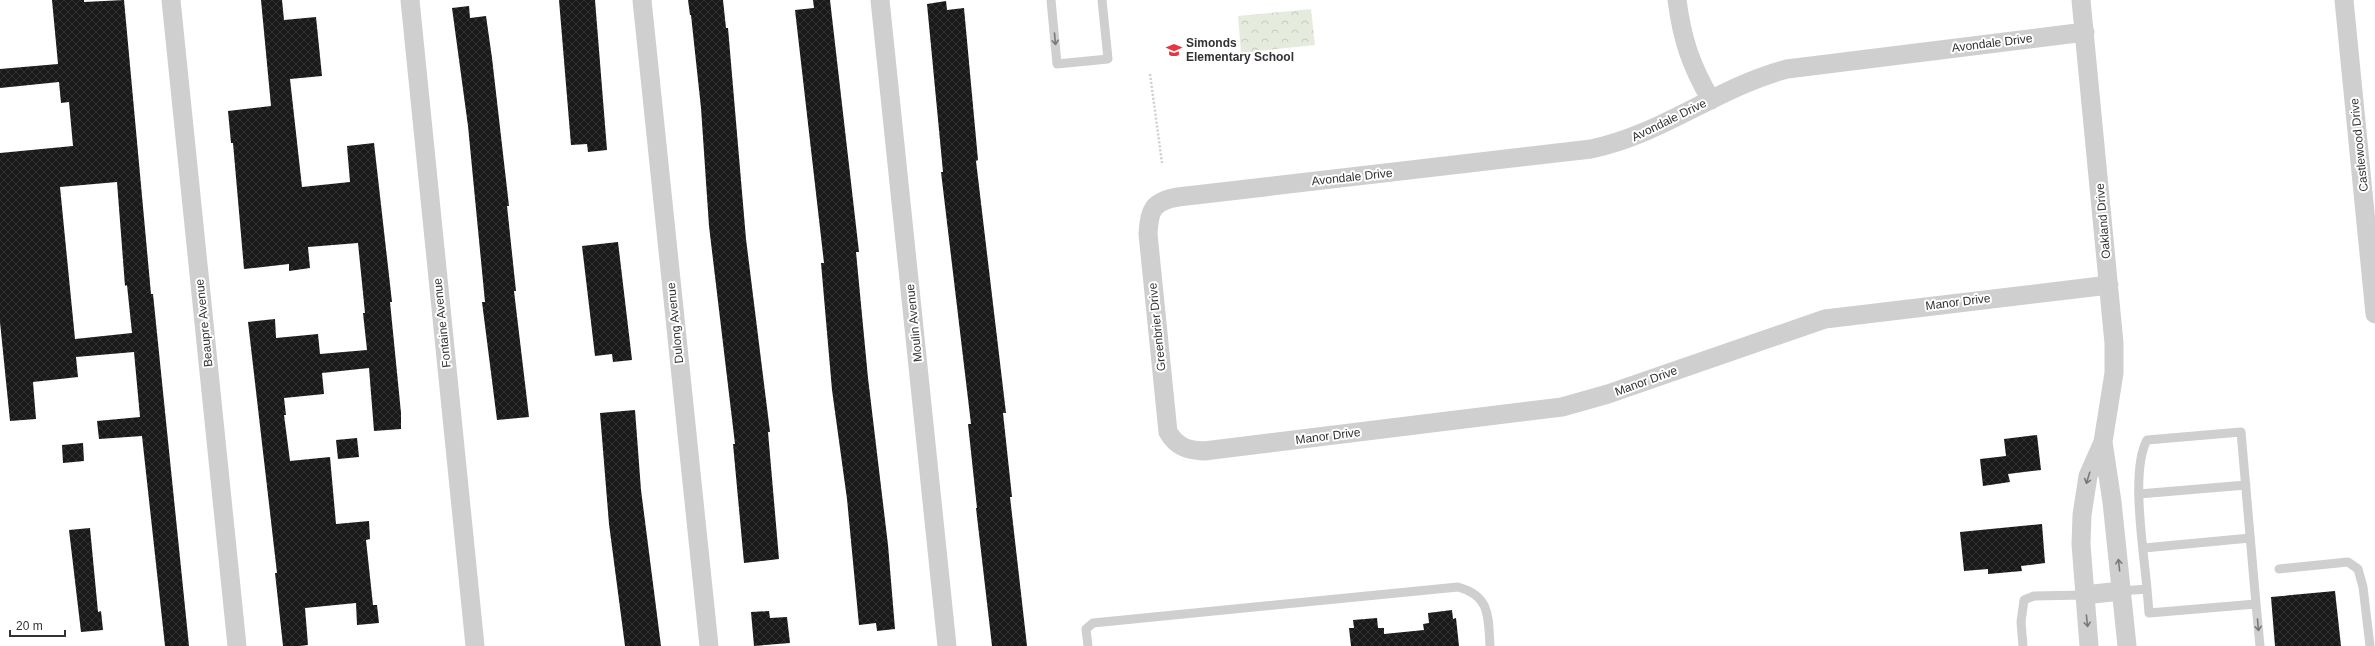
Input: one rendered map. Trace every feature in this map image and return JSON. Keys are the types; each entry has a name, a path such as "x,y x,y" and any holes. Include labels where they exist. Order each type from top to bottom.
{"street":[{"name":"Beaupre Avenue","path":"171,0 237,646"},
{"name":"Fontaine Avenue","path":"410,0 475,646"},
{"name":"Dulong Avenue","path":"642,0 709,646"},
{"name":"Moulin Avenue","path":"880,0 947,646"},
{"path":"1677,0 1684,46 1694,70 1711,100"},
{"name":"Oakland Drive","path":"2081,0 2114,343 2114,373 2103,442 2088,476 2084,495 2080,544 2089,646"},
{"name":"Castlewood Drive","path":"2344,0 2375,314"},
{"name":"Avondale Drive","path":"1154,207 1161,202 1178,197 1592,149 1627,141 1645,134 1762,76 1787,69 2084,32"},
{"name":"Greenbrier Drive","path":"1154,207 1148,222 1148,234 1168,432 1178,445"},
{"name":"Manor Drive","path":"1178,445 1191,450 1204,450 1541,411 1608,394 1825,319 2109,285"},
{"name":"Oakland Drive","path":"2103,442 2112,502 2127,646"},
{"path":"2084,595 2122,591"}],"lane":[{"path":"1051,0 1057,64 1108,59 1102,0"},
{"path":"2256,604 2149,614 2139,494 2141,450 2147,440 2241,432 2260,646"},
{"path":"2139,494 2246,485"},
{"path":"2144,548 2250,538"},
{"path":"2279,569 2348,562 2358,569 2370,646"},
{"path":"1088,646 1086,629 1092,623 1458,587 1472,591 1487,609 1490,646"},
{"path":"2122,591 2147,589"},
{"path":"2023,646 2021,622 2024,600 2034,596 2084,595"}],"path":[{"path":"1150,74 1162,163"}],"green space":[{"path":"1311,9 1315,45 1241,53 1238,16"}],"building":[{"path":"52,0 84,0 84,2 124,0 151,294 153,294 189,646 165,646 142,436 99,439 97,421 140,417 134,352 76,357 78,377 33,382 36,419 10,421 0,322 0,153 73,146 69,102 61,103 59,82 0,88 0,69 58,64","holes":["117,182 125,286 127,285 132,333 75,339 60,187"]},
{"path":"261,0 282,0 284,20 316,17 322,76 290,79 302,187 350,182 347,146 374,143 392,302 390,302 401,413 401,429 374,431 369,368 322,373 324,394 284,398 286,415 284,415 290,461 330,457 336,524 369,521 370,539 366,540 373,605 377,605 379,623 357,625 356,603 305,608 308,645 300,646 283,646 275,573 277,573 248,322 275,319 276,338 318,334 320,354 367,350 363,313 365,313 358,243 308,247 310,268 289,271 289,264 244,269 233,143 231,143 228,111 271,106"},
{"path":"559,0 595,0 607,150 588,152 587,144 571,145"},
{"path":"688,0 723,0 726,28 728,28 746,239 770,432 768,432 779,559 744,563 733,444 735,444 709,226 701,108"},
{"path":"813,0 830,0 859,252 856,252 868,378 888,545 895,629 877,631 876,623 859,625 847,499 832,390 821,263 824,263 795,10 814,8"},
{"path":"946,1 947,10 964,8 978,160 976,161 1006,413 1003,413 1012,497 1010,497 1027,646 992,646 968,424 971,424 941,172 943,172 927,4"},
{"path":"469,6 470,18 486,16 509,206 507,206 516,291 514,291 529,417 497,420 482,302 485,302 468,126 452,8"},
{"path":"618,242 632,360 613,362 612,354 595,356 582,246"},
{"path":"635,410 641,490 661,646 625,646 609,524 600,413"},
{"path":"2037,435 2041,470 2008,474 2010,482 1983,486 1980,459 2006,456 2004,439"},
{"path":"357,438 359,457 338,459 336,440"},
{"path":"83,443 84,461 63,463 62,445"},
{"path":"2042,524 2045,563 2021,566 2022,571 1988,574 1988,569 1964,571 1960,532"},
{"path":"90,528 98,612 101,611 103,630 81,632 69,530"},
{"path":"2335,591 2341,646 2275,646 2271,597"},
{"path":"1452,610 1453,619 1456,618 1459,646 1351,646 1349,628 1354,628 1353,620 1377,618 1378,628 1384,628 1384,634 1424,630 1423,624 1429,623 1428,613"},
{"path":"769,611 770,618 787,617 790,643 754,646 751,612"}],"place":[{"name":"Simonds Elementary School","path":"1174,50"}]}
